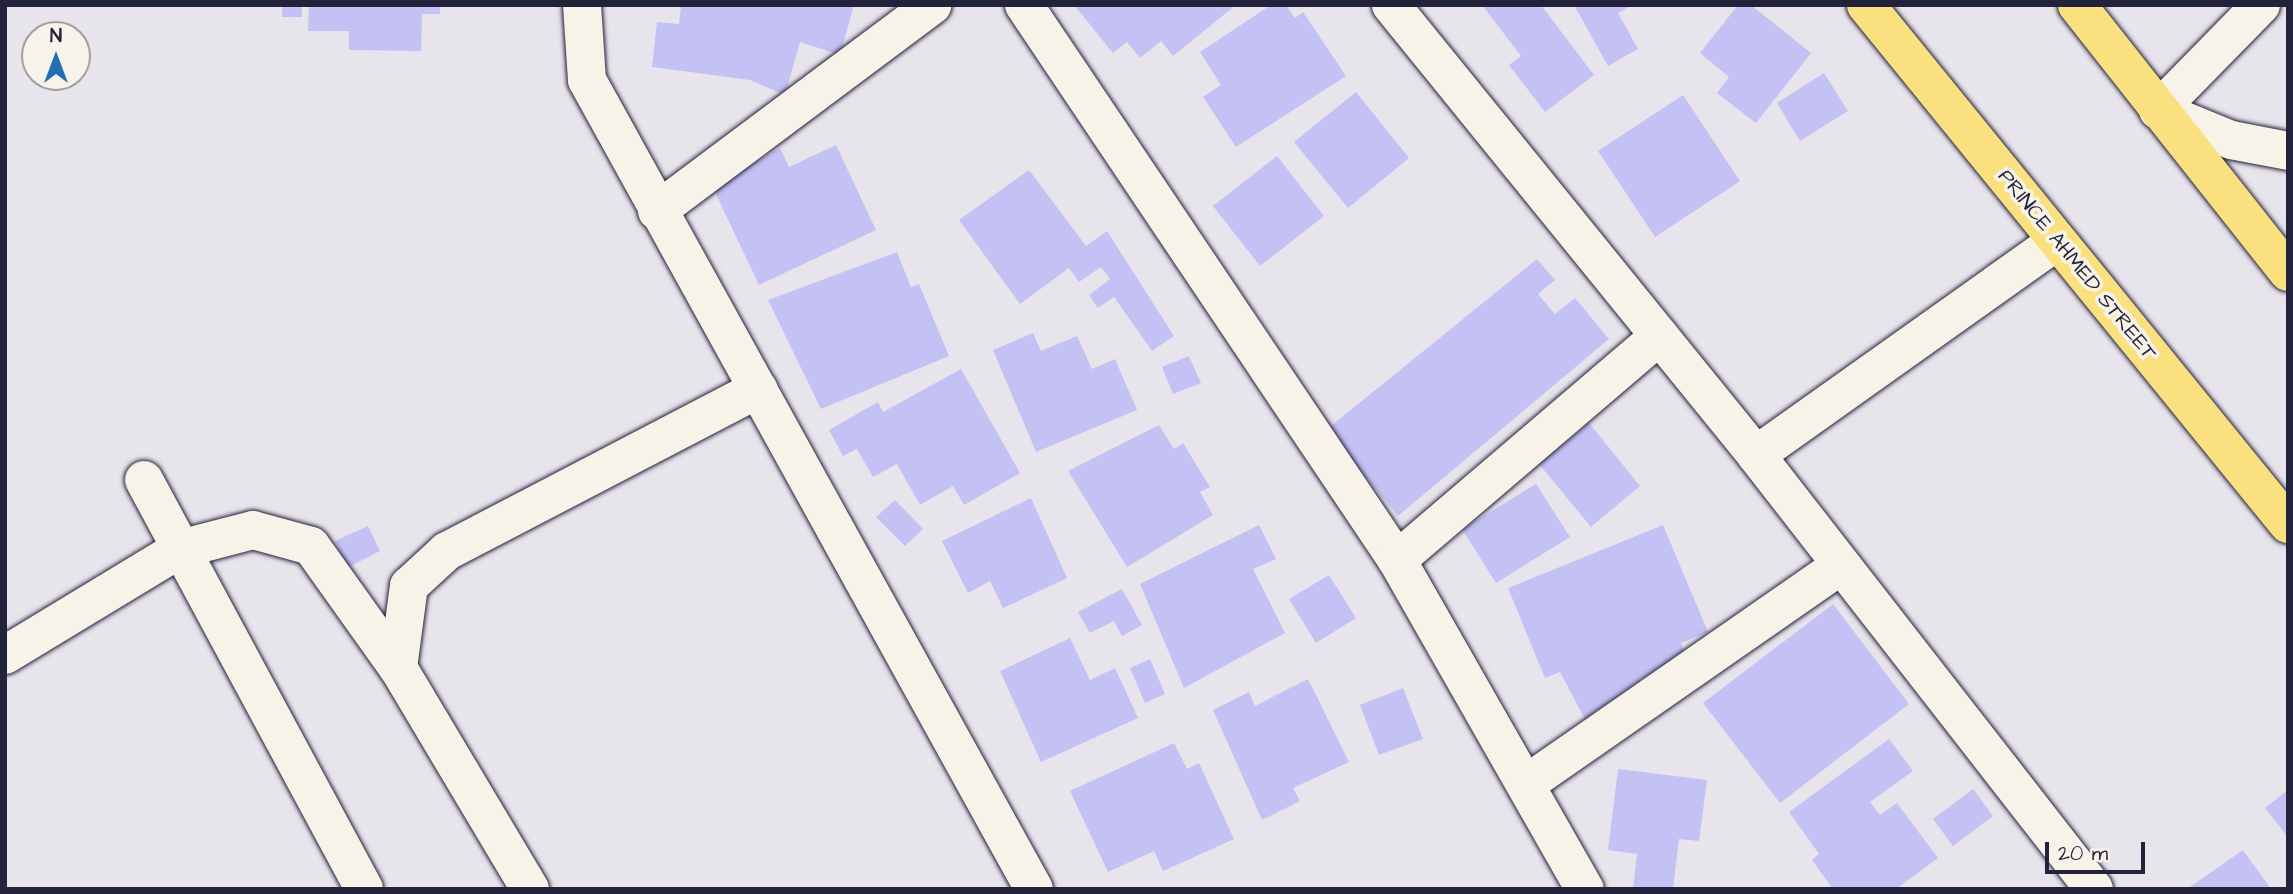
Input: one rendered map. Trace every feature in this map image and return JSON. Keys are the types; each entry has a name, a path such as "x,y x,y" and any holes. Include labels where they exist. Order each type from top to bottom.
{"main road":[{"name":"PRINCE AHMED STREET","path":"1866,5 2280,513"},
{"path":"2077,5 2288,272"}],"street":[{"path":"582,5 587,79 657,211 1034,889"},
{"path":"657,211 932,5"},
{"path":"1024,5 1397,560 1529,782 1585,889"},
{"path":"1391,5 1756,455 2094,889"},
{"path":"2261,5 2158,110 2231,140 2288,151"},
{"path":"1756,455 2057,241"},
{"path":"1397,560 1658,335"},
{"path":"398,668 409,586 447,551 758,389"},
{"path":"144,480 364,889"},
{"path":"5,655 180,549 253,530 311,546 398,668 530,889"},
{"path":"1529,782 1842,565"}],"building":[{"path":"282,5 302,5 302,17 282,17"},
{"path":"309,5 440,5 440,14 422,14 421,51 349,50 349,31 308,31"},
{"path":"681,5 854,5 840,55 800,42 785,95 750,80 652,67 657,22 679,24"},
{"path":"1074,5 1236,5 1173,56 1161,41 1140,58 1127,42 1113,53"},
{"path":"1271,5 1286,5 1295,18 1303,12 1346,76 1236,147 1203,97 1221,85 1200,52"},
{"path":"1482,5 1541,5 1594,75 1545,112 1509,65 1521,56"},
{"path":"1574,5 1632,5 1618,13 1638,49 1608,66"},
{"path":"1738,5 1751,5 1811,53 1756,123 1717,93 1729,77 1700,53"},
{"path":"1824,73 1848,111 1800,141 1777,103"},
{"path":"1356,92 1409,158 1348,208 1294,142"},
{"path":"1683,95 1740,181 1655,237 1598,151"},
{"path":"836,145 876,230 759,285 713,188 780,148 789,167"},
{"path":"1277,156 1324,216 1260,266 1213,206"},
{"path":"1029,170 1086,246 1107,231 1174,336 1152,351 1114,297 1098,308 1089,295 1110,279 1101,267 1079,282 1069,268 1020,304 959,220"},
{"path":"897,252 911,287 919,284 949,356 821,409 768,300"},
{"path":"1537,259 1555,280 1538,294 1555,314 1575,298 1609,339 1398,516 1326,430"},
{"path":"1033,333 1041,351 1077,336 1092,369 1115,359 1137,410 1036,452 993,350"},
{"path":"1189,356 1201,383 1173,394 1162,367"},
{"path":"961,369 1020,473 964,505 953,486 920,505 897,464 873,477 857,449 843,456 829,430 878,402 883,412"},
{"path":"1589,423 1640,486 1591,527 1539,464"},
{"path":"1159,425 1174,449 1183,443 1210,487 1200,492 1213,515 1127,567 1068,471"},
{"path":"1536,484 1570,537 1496,583 1462,529"},
{"path":"1031,498 1067,578 1003,608 990,581 968,593 942,541"},
{"path":"895,500 923,529 905,546 876,517"},
{"path":"1259,525 1276,559 1253,569 1285,633 1184,688 1140,584"},
{"path":"1663,525 1708,632 1681,643 1688,660 1640,679 1648,698 1587,723 1560,672 1545,678 1508,588"},
{"path":"368,526 380,551 347,568 335,541"},
{"path":"1329,575 1356,618 1316,643 1289,599"},
{"path":"1122,589 1142,625 1122,636 1114,621 1090,633 1078,612"},
{"path":"1833,604 1909,704 1780,803 1703,703"},
{"path":"1070,638 1090,680 1115,668 1138,718 1041,762 1000,671"},
{"path":"1150,659 1165,694 1145,703 1130,668"},
{"path":"1308,679 1349,762 1293,788 1300,801 1262,820 1213,710 1249,692 1255,706"},
{"path":"1403,688 1423,739 1379,755 1360,705"},
{"path":"1889,739 1913,771 1870,802 1880,815 1897,803 1938,858 1896,889 1833,889 1812,860 1819,854 1789,812"},
{"path":"1174,743 1187,769 1199,763 1234,839 1163,871 1154,851 1108,872 1070,791"},
{"path":"1618,769 1707,780 1699,841 1679,839 1673,889 1633,889 1637,854 1608,850"},
{"path":"1973,789 1993,816 1953,846 1933,819"},
{"path":"2288,790 2288,837 2265,808"},
{"path":"2243,850 2271,889 2187,889"}]}
